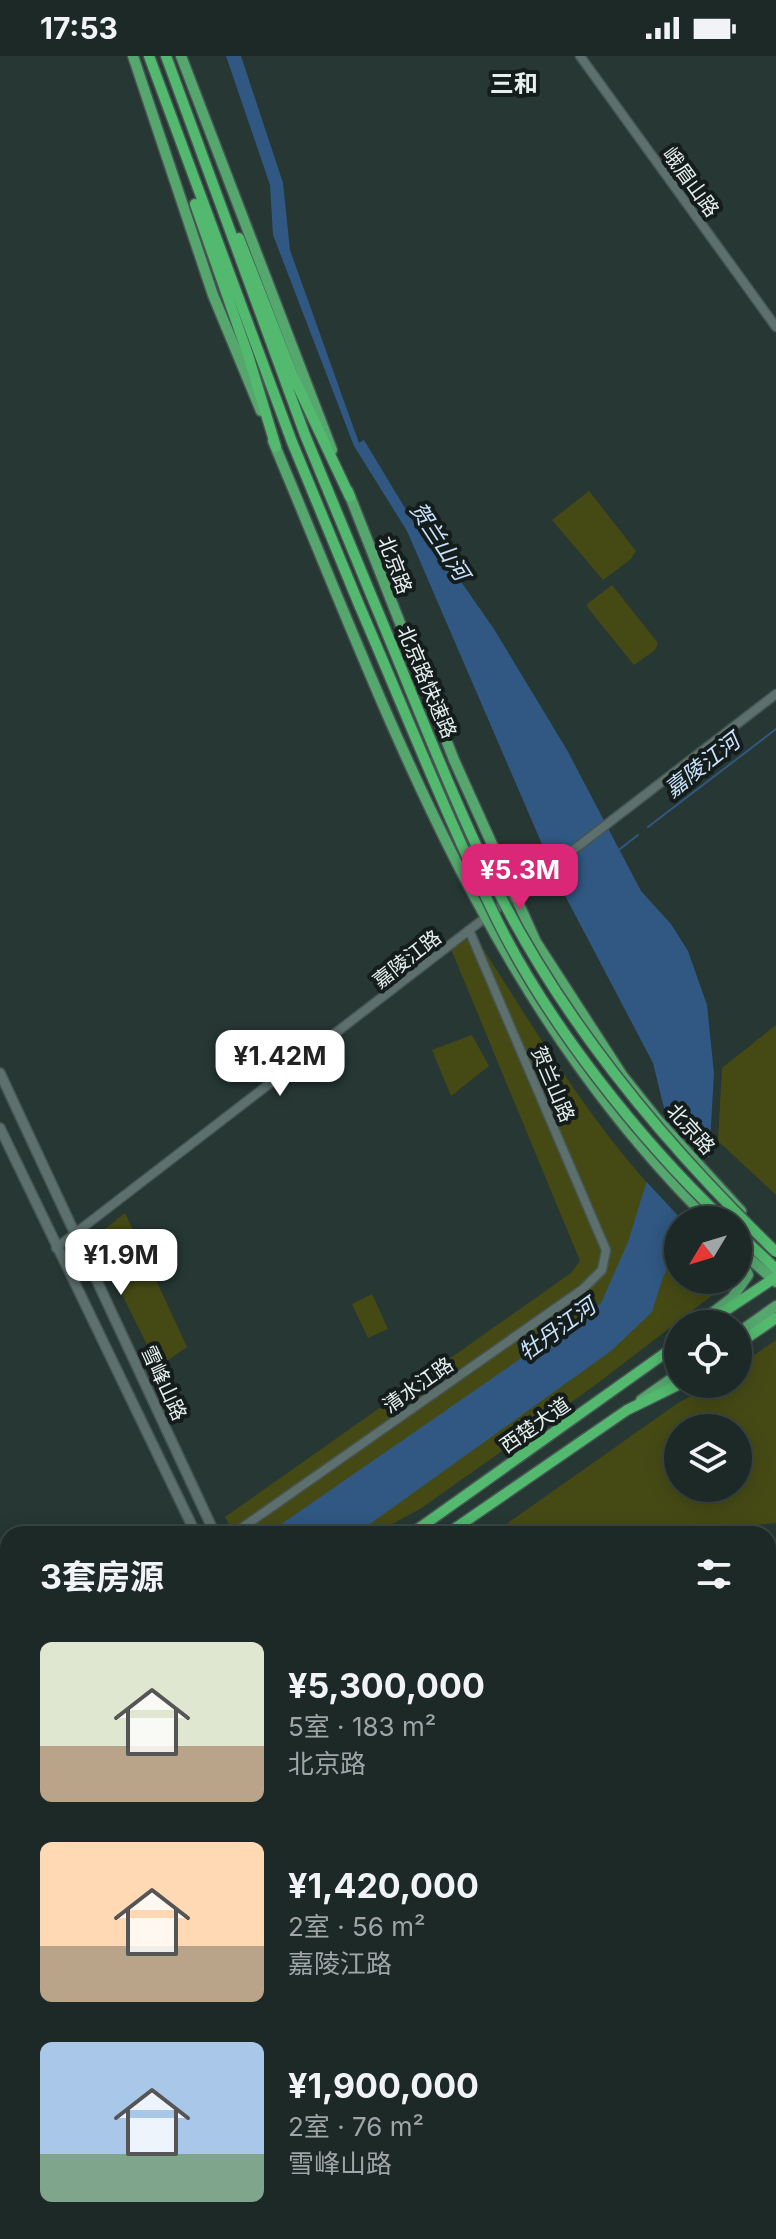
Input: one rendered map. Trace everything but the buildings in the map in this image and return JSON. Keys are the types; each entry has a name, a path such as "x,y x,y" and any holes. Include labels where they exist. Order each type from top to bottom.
{"highway":[{"name":"北京路快速路","path":"149,56 292,442 472,865 521,961 594,1072 712,1206"},
{"name":"北京路快速路","path":"166,56 305,435 493,882 524,938 618,1077 687,1158 776,1252"},
{"path":"181,144 204,239 248,355 276,447"},
{"path":"209,178 238,237 293,376 350,497"},
{"path":"725,1310 775,1276 752,1249"},
{"path":"752,1334 776,1318"},
{"name":"西楚大道","path":"422,1526 664,1353"},
{"path":"627,1410 664,1392"},
{"name":"西楚大道","path":"459,1526 627,1410"}],"main road":[{"path":"133,56 213,295 420,792 508,962 560,1042 646,1153 696,1206"},
{"name":"北京路","path":"181,56 350,497 454,760 513,897 536,942 592,1030 657,1119 776,1245"},
{"name":"雪峰山路","path":"0,1073 211,1526"},
{"name":"雪峰山路","path":"0,1128 192,1526"},
{"path":"752,1260 775,1276"},
{"path":"715,1310 734,1294"},
{"path":"752,1323 776,1306"},
{"name":"西楚大道","path":"627,1410 664,1384"}],"street":[{"name":"峨眉山路","path":"580,56 776,327"},
{"name":"嘉陵江路","path":"56,1248 75,1237 776,694"},
{"name":"贺兰山路","path":"469,930 606,1250"},
{"name":"清水江路","path":"244,1526 583,1289 602,1270 606,1250"}],"green space":[{"path":"589,491 636,551 631,559 603,580 552,520"},
{"path":"612,585 658,643 655,650 634,665 588,608 587,604"},
{"path":"464,939 476,941 482,947 599,1124 669,1206 664,1206 664,1294 714,1294 693,1310 664,1310 664,1332 594,1386 420,1509 389,1526 230,1526 225,1517 571,1273 580,1261 451,949"},
{"path":"776,1025 776,1195 718,1141 722,1068"},
{"path":"472,1035 489,1066 451,1096 432,1050"},
{"path":"125,1213 187,1347 158,1367 94,1238"},
{"path":"372,1294 388,1329 368,1338 352,1304"},
{"path":"776,1340 776,1523 747,1526 503,1526 678,1403 687,1398 752,1398 752,1356"}],"water":[{"path":"226,56 241,56 283,183 290,250 359,443 364,440 426,543 432,540 494,629 567,750 641,891 671,924 688,951 707,1005 714,1073 709,1160 698,1206 664,1206 664,1275 652,1312 611,1351 367,1526 279,1526 601,1303 628,1242 659,1141 664,1108 653,1063 560,886 407,531 354,446 273,235 270,185"}],"pier":[{"path":"664,1108 712,1161 700,1206 669,1206 642,1177"}],"waterway":[{"name":"嘉陵江河","path":"648,827 776,729"},
{"name":"嘉陵江河","path":"620,849 638,835"}],"district":[{"name":"三和","path":"514,84"}],"water label":[{"name":"贺兰山河","path":"440,541"},
{"name":"牡丹江河","path":"557,1329"}]}
